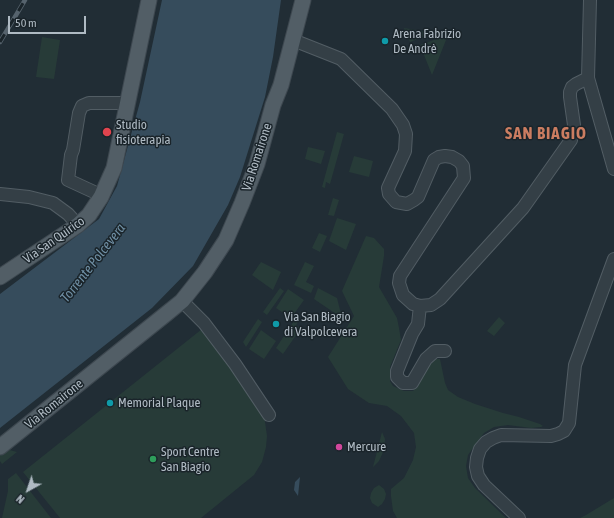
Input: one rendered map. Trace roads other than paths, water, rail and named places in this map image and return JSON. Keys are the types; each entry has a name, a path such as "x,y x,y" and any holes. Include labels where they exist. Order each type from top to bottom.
{"main road":[{"name":"Via San Quirico","path":"0,277 78,225 89,215 101,197 114,168 149,0"},
{"name":"Via Romairone","path":"0,447 182,301 205,272 226,240 257,164 273,105 281,85 303,0"}],"street":[{"path":"590,0 588,78 614,169"},
{"path":"293,40 341,59 392,110 403,124 406,134 405,151 388,188 390,194 396,202 407,204 418,197 434,160 439,157 452,157 463,166 464,178 400,276 399,283 403,295 414,304 420,306 431,305 440,300 523,208 571,140 574,125 570,92 572,87 588,78"},
{"path":"101,197 94,192 68,180 71,155 80,109 82,106 89,103 127,103"},
{"path":"0,194 29,197 56,204 78,225"},
{"path":"518,518 484,485 478,476 476,468 480,449 486,442 501,435 551,436 564,430 569,423 575,365 614,258"},
{"path":"182,301 204,323 235,364 269,415"},
{"path":"420,306 418,324 412,334 397,371 397,377 403,383 412,383 426,359 435,351 445,351"}],"water":[{"name":"Torrente Polcevera","path":"162,0 281,0 273,57 265,97 240,177 228,205 193,266 152,308 0,428 0,294 99,219 117,186 140,102"},
{"path":"300,477 298,496 294,490 295,482"}],"railway":[{"path":"0,42 25,0"}],"place":[{"name":"Arena Fabrizio De Andrè","path":"385,41"},
{"name":"Studio fisioterapia","path":"107,132"},
{"name":"Via San Biagio di Valpolcevera","path":"276,324"},
{"name":"Memorial Plaque","path":"110,403"},
{"name":"Mercure","path":"339,447"},
{"name":"Sport Centre San Biagio","path":"153,459"}],"district":[{"name":"SAN BIAGIO","path":"546,134"}]}
